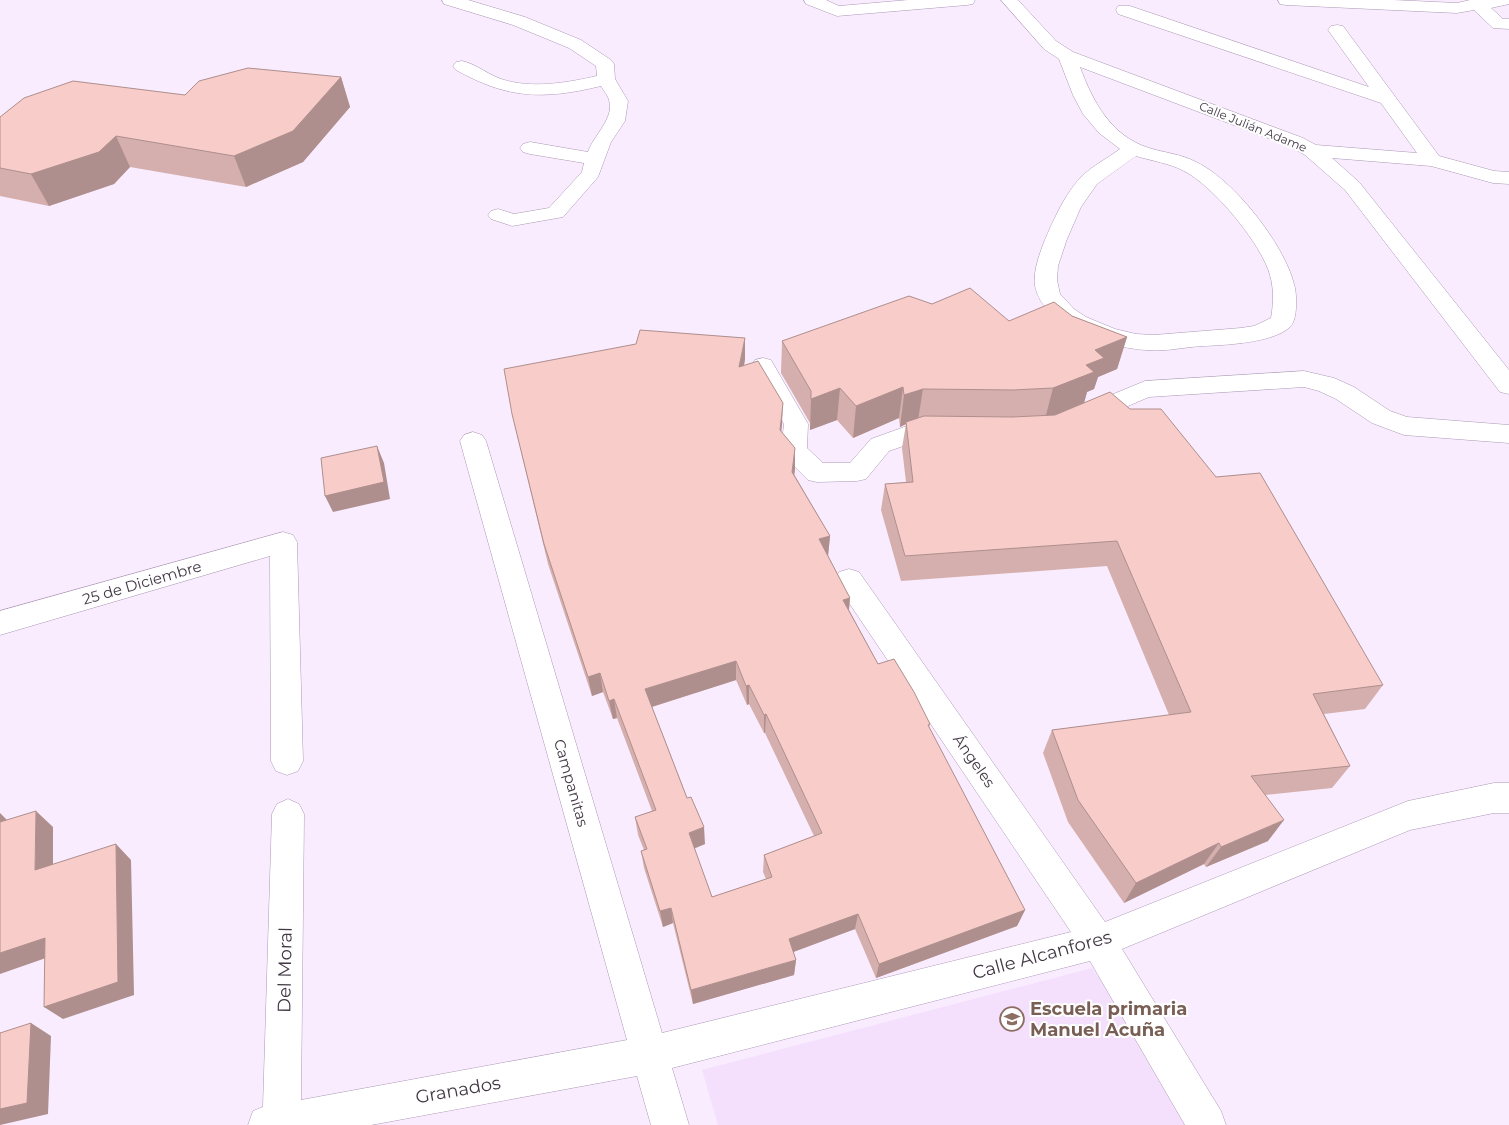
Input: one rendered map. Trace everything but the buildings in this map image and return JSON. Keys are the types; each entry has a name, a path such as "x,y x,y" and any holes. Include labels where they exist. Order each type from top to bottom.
{"street":[{"path":"450,0 519,21 575,44 605,64 606,79 619,101 616,121 601,142 591,173 556,213 512,220 498,216"},
{"path":"812,0 837,11 967,0"},
{"name":"Calle Julián Adame","path":"1009,0 1050,45 1067,56 1296,142 1312,151 1352,186 1509,386"},
{"path":"1286,0 1457,8 1478,3 1507,0"},
{"path":"1478,3 1500,24 1509,24"},
{"path":"1124,10 1388,100"},
{"path":"1337,30 1432,160"},
{"path":"1067,56 1095,118 1106,129 1134,148 1187,164 1216,186 1253,224 1275,259 1284,287 1286,309 1282,322 1270,330 1250,336 1147,343 1119,339 1092,328 1066,314 1049,294 1045,277 1052,248 1066,215 1090,180 1134,148"},
{"path":"462,66 497,83 530,90 576,87 606,79"},
{"path":"530,148 595,159"},
{"path":"1312,151 1432,160 1501,178 1509,199"},
{"path":"763,366 796,424 794,451 817,472 857,472 880,445 918,431 967,432"},
{"path":"1069,422 1145,389 1304,379 1326,384 1345,393 1381,418 1404,426 1509,434"},
{"name":"Campanitas","path":"473,441 670,1125"},
{"name":"25 de Diciembre","path":"0,623 283,542 287,761"},
{"name":"Ángeles","path":"849,580 1098,942 1207,1125"},
{"name":"Calle Alcanfores","path":"649,1055 1098,942 1408,816 1494,798 1509,798"},
{"name":"Del Moral","path":"277,1124 288,814"},
{"name":"Granados","path":"277,1124 649,1055"}],"shaded area":[{"name":"Escuela primaria Manuel Acuña","path":"1092,968 1201,1125 718,1125 702,1070"}],"place":[{"name":"Escuela primaria Manuel Acuña","path":"1012,1019"}]}
